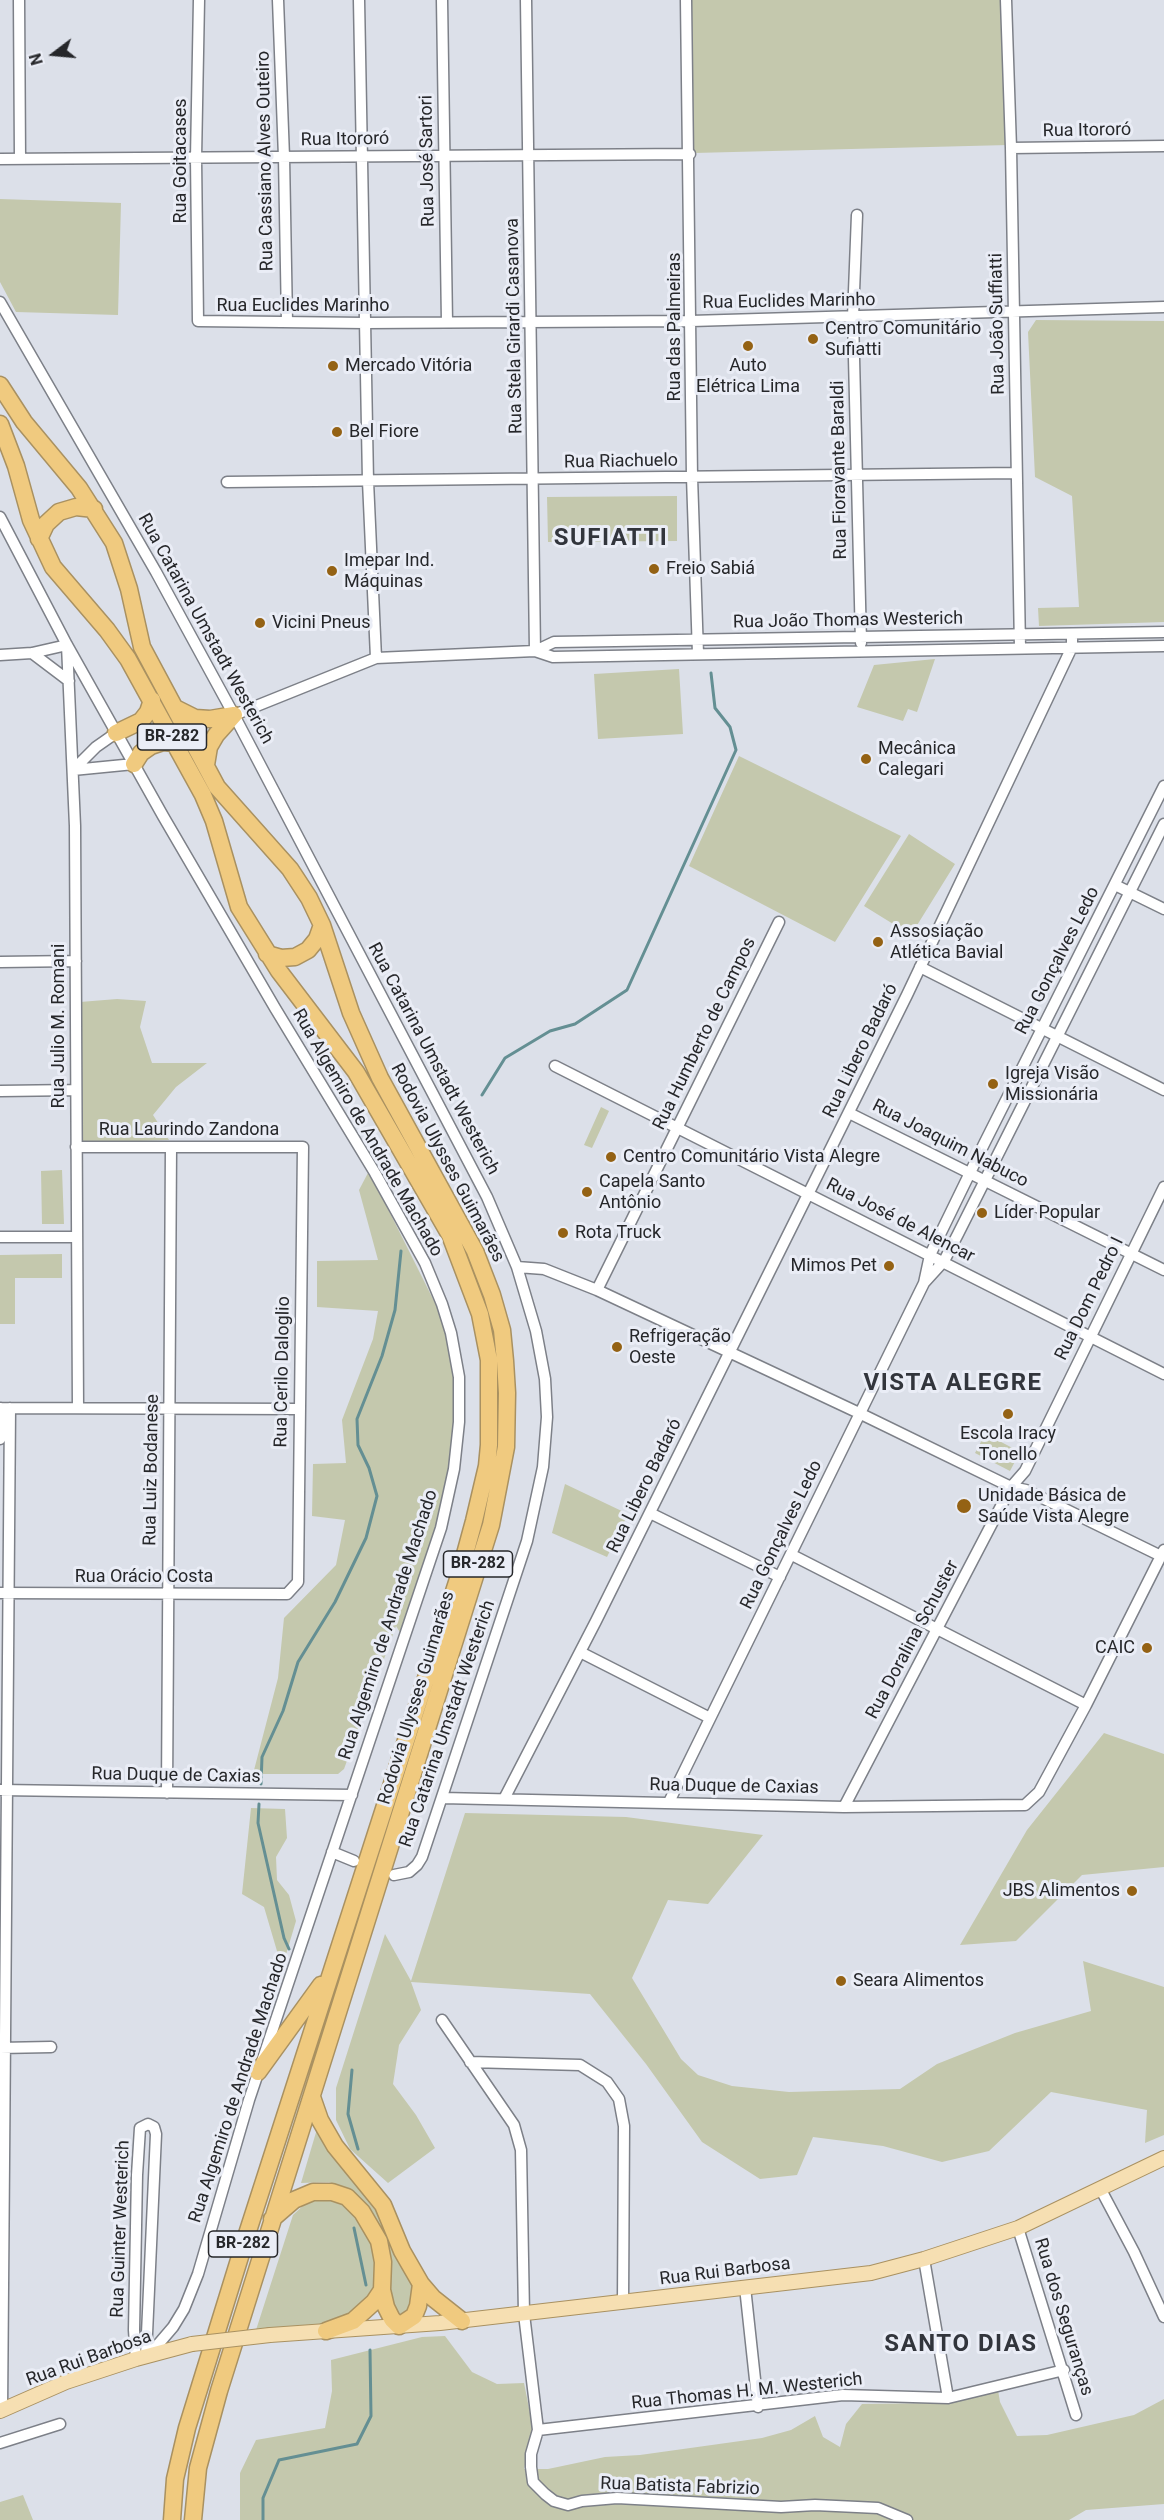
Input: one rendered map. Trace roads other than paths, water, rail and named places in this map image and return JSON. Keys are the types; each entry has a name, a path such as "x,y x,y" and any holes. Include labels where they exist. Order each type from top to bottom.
{"highway":[{"name":"Rodovia Ulysses Guimarães","path":"0,385 24,422 67,471 94,509 114,543 142,646 217,787 290,869 309,898 322,925 351,1013 367,1051 475,1251 502,1330 507,1419 504,1469 491,1525 207,2431 198,2468 193,2520"},
{"name":"Rodovia Ulysses Guimarães","path":"0,424 39,539 53,567 107,630 128,659 152,700 214,821 239,907 267,954 356,1072 450,1235 480,1314 489,1360 489,1445 476,1512 459,1576 330,1972 187,2428 175,2479 171,2520"},
{"path":"39,539 46,524 59,512 76,507 94,509"},
{"path":"117,733 141,721 148,712 152,700"},
{"path":"175,708 195,718 210,719 234,715"},
{"path":"206,765 209,747 216,735 234,715"},
{"path":"134,764 141,753 151,746 163,742 175,743"},
{"path":"267,954 281,958 295,957 308,950 317,939 322,925"},
{"path":"258,2072 330,1972"},
{"path":"312,2097 320,2120 335,2146 383,2205 402,2251 421,2284 433,2298 462,2321"},
{"path":"272,2219 294,2200 313,2192 332,2192 347,2197 362,2212 379,2241 384,2262 382,2290 386,2307 392,2319 399,2326 414,2316 421,2284"},
{"path":"326,2331 353,2321 374,2302 382,2290"}],"main road":[{"name":"Rua Rui Barbosa","path":"1,2411 66,2382 144,2356 192,2344 270,2335 462,2321 871,2273 924,2259 1018,2228 1164,2158"}],"street":[{"path":"19,0 20,158"},
{"name":"Rua Goitacases","path":"198,321 196,158 199,0"},
{"name":"Rua Cassiano Alves Outeiro","path":"278,0 284,157 286,322"},
{"path":"359,0 368,481 376,658"},
{"name":"Rua José Sartori","path":"442,0 447,322"},
{"name":"Rua Stela Girardi Casanova","path":"526,0 535,651"},
{"name":"Rua das Palmeiras","path":"686,0 690,154 692,477 698,654"},
{"name":"Rua João Suffiatti","path":"1006,0 1011,148 1020,648"},
{"name":"Rua Itororó","path":"1011,148 1164,146"},
{"name":"Rua Itororó","path":"0,159 690,154"},
{"name":"Rua Fioravante Baraldi","path":"857,215 853,317 862,653"},
{"name":"Rua Catarina Umstadt Westerich","path":"0,302 156,572 234,715 487,1197 517,1267 536,1331 545,1379 547,1417 543,1467 527,1540 442,1798 417,1865 409,1872 394,1875"},
{"name":"Rua Euclides Marinho","path":"198,321 365,323 692,321 1164,307"},
{"name":"Rua Riachuelo","path":"227,482 1016,473"},
{"name":"Rua Algemiro de Andrade Machado","path":"0,517 67,645 134,764 425,1263 451,1333 459,1377 459,1422 454,1469 441,1528 258,2072 198,2274 184,2309 173,2327 144,2356"},
{"path":"1149,632 1149,646"},
{"name":"Rua João Thomas Westerich","path":"535,651 554,642 1164,632"},
{"name":"Rua Libero Badaró","path":"504,1799 650,1513 849,1113 1072,647 1072,634"},
{"path":"951,636 952,650"},
{"path":"784,638 784,654"},
{"path":"624,640 624,656"},
{"path":"0,655 32,653 67,645"},
{"name":"Rua Julio M. Romani","path":"67,645 73,770 76,961 78,1408"},
{"name":"Rua João Thomas Westerich","path":"234,715 376,658 535,651 553,657 1164,646"},
{"path":"32,653 69,681"},
{"path":"73,770 96,747 117,733"},
{"path":"73,770 134,764"},
{"name":"Rua Gonçalves Ledo","path":"669,1802 924,1283 930,1255 1164,786"},
{"path":"1150,814 1164,823"},
{"name":"Rua Gonçalves Ledo","path":"924,1283 944,1262 1164,823"},
{"path":"1115,885 1164,909"},
{"name":"Rua Humberto de Campos","path":"597,1290 779,922"},
{"path":"1078,959 1093,966"},
{"path":"0,962 76,961"},
{"path":"920,967 1164,1090"},
{"name":"Rua José de Alencar","path":"555,1066 1164,1374"},
{"path":"0,1091 75,1090"},
{"path":"1005,1102 1021,1110"},
{"name":"Rua Joaquim Nabuco","path":"849,1113 1164,1270"},
{"name":"Rua Laurindo Zandona","path":"76,1147 303,1147"},
{"name":"Rua Luiz Bodanese","path":"167,1793 171,1147"},
{"name":"Rua Cerilo Daloglio","path":"287,1594 298,1582 298,1409 303,1147"},
{"name":"Rua Dom Pedro I","path":"1011,1487 1025,1471 1164,1187"},
{"path":"0,1237 76,1237"},
{"path":"517,1267 544,1269 597,1290 860,1413 1011,1487 1026,1490 1162,1553 1086,1705 792,1555"},
{"path":"4,1408 298,1409"},
{"path":"0,1439 4,1408"},
{"path":"1,2411 4,1408"},
{"name":"Rua Doralina Schuster","path":"844,1806 1011,1487"},
{"path":"650,1513 780,1577"},
{"name":"Rua Orácio Costa","path":"5,1593 287,1594"},
{"path":"580,1652 710,1718"},
{"name":"Rua Duque de Caxias","path":"442,1798 844,1806 1025,1805 1039,1792 1086,1705"},
{"name":"Rua Duque de Caxias","path":"4,1790 352,1795"},
{"path":"332,1852 354,1861"},
{"name":"Rua Batista Fabrizio","path":"442,2020 514,2125 521,2150 524,2314 538,2430 531,2454 533,2482 554,2501 568,2505 582,2501 617,2498 781,2507 814,2505 878,2508 907,2520"},
{"path":"3,2048 51,2046"},
{"path":"470,2062 580,2065 607,2082 619,2099 624,2127 623,2303"},
{"name":"Rua Guinter Westerich","path":"148,2124 154,2127 156,2134 144,2356 135,2277 140,2128 148,2124"},
{"path":"137,2175 154,2175"},
{"path":"1100,2188 1134,2252 1164,2317"},
{"path":"136,2228 152,2229"},
{"name":"Rua dos Seguranças","path":"1018,2228 1064,2370 1076,2415"},
{"path":"924,2259 948,2398"},
{"path":"135,2277 150,2278"},
{"path":"745,2287 758,2406"},
{"name":"Rua Thomas H. M. Westerich","path":"538,2430 843,2396 948,2398 1064,2370"},
{"path":"0,2443 60,2424"}],"waterway":[{"path":"482,1095 505,1058 550,1031 575,1024 627,990 736,750 730,727 715,708 711,673"},
{"path":"261,1784 262,1757 283,1711 298,1662 335,1602 366,1538 377,1496 369,1468 358,1445 357,1419 382,1356 395,1310 401,1251"},
{"path":"259,1804 258,1823 284,1938 289,1949"},
{"path":"352,2070 348,2114 358,2149"},
{"path":"354,2228 366,2285"},
{"path":"263,2520 263,2498 279,2460 357,2444 371,2416 370,2350"}],"place":[{"name":"Centro Comunitário Sufiatti","path":"813,339"},
{"name":"Auto Elétrica Lima","path":"748,346"},
{"name":"Mercado Vitória","path":"333,366"},
{"name":"Bel Fiore","path":"337,432"},
{"name":"Freio Sabiá","path":"654,569"},
{"name":"Imepar Ind. Máquinas","path":"332,571"},
{"name":"Vicini Pneus","path":"260,623"},
{"name":"Mecânica Calegari","path":"866,759"},
{"name":"Assosiação Atlética Bavial","path":"878,942"},
{"name":"Igreja Visão Missionária","path":"993,1084"},
{"name":"Centro Comunitário Vista Alegre","path":"611,1157"},
{"name":"Capela Santo Antônio","path":"587,1192"},
{"name":"Líder Popular","path":"982,1213"},
{"name":"Rota Truck","path":"563,1233"},
{"name":"Mimos Pet","path":"889,1266"},
{"name":"Refrigeração Oeste","path":"617,1347"},
{"name":"Escola Iracy Tonello","path":"1008,1414"},
{"name":"Unidade Básica de Saúde Vista Alegre","path":"964,1506"},
{"name":"CAIC","path":"1147,1648"},
{"name":"JBS Alimentos","path":"1132,1891"},
{"name":"Seara Alimentos","path":"841,1981"}],"district":[{"name":"SUFIATTI","path":"611,539"},
{"name":"VISTA ALEGRE","path":"953,1384"},
{"name":"SANTO DIAS","path":"961,2345"}]}
